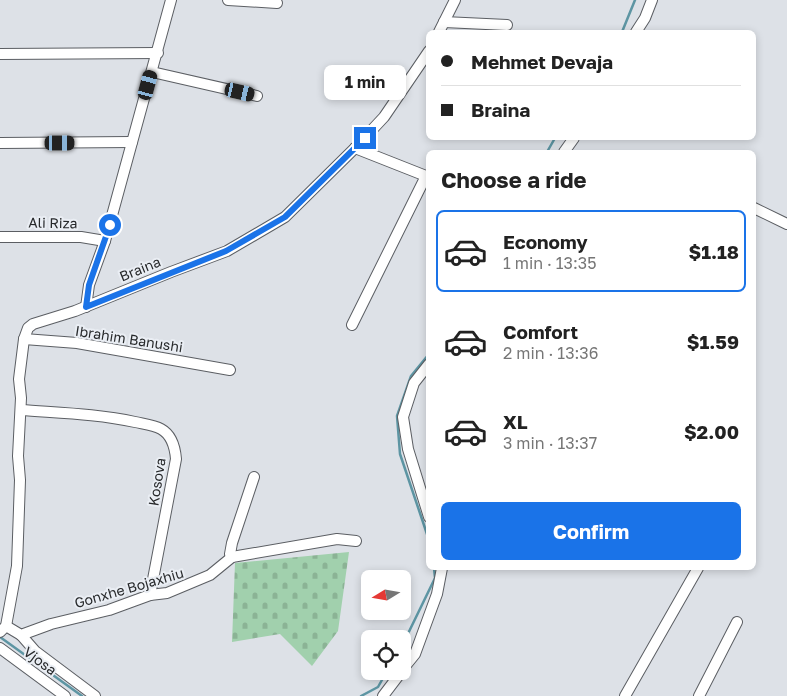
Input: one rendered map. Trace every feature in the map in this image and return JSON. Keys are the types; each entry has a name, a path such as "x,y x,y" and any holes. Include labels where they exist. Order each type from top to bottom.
{"street":[{"path":"86,307 89,285 106,241 171,0"},
{"path":"228,0 277,3"},
{"path":"440,30 455,0"},
{"path":"637,30 645,18 652,0"},
{"path":"444,22 507,25"},
{"path":"0,54 158,53"},
{"name":"Braina","path":"24,339 28,328 33,324 86,307 226,251 285,217 384,117 426,55"},
{"path":"152,72 258,96"},
{"path":"0,143 132,142"},
{"path":"352,325 426,176 355,148"},
{"path":"756,209 787,224"},
{"name":"Ali Riza","path":"0,237 81,237 106,241"},
{"path":"24,339 19,380 21,410 18,456 20,480 18,566 2,629 21,635 35,651 95,696"},
{"name":"Ibrahim Banushi","path":"24,339 94,346 230,370"},
{"path":"426,368 414,383 403,417 408,449 426,507"},
{"name":"Kosova","path":"21,410 115,418 153,426 162,429 169,436 175,448 176,459 150,595"},
{"path":"232,557 230,554 232,543 254,477"},
{"name":"Gonxhe Bojaxhiu","path":"21,635 51,624 109,610 150,595 167,593 192,584 210,574 232,557 336,539 356,541"},
{"path":"411,659 415,654 437,594 442,570"},
{"path":"625,696 697,570"},
{"path":"699,696 737,622"},
{"name":"Vjosa","path":"0,648 65,696"},
{"path":"383,696 395,680"}],"green space":[{"path":"349,552 338,631 312,666 280,634 232,642 235,563"}],"waterway":[{"path":"623,30 635,0"},
{"path":"548,150 554,140"},
{"path":"426,358 411,376 397,416 400,454 426,531"},
{"path":"410,630 435,578 434,570"},
{"path":"0,637 82,696"},
{"path":"361,696 378,687 382,680"}],"route":[{"path":"110,225 106,241 89,285 86,307 226,251 285,217 365,138"}]}
